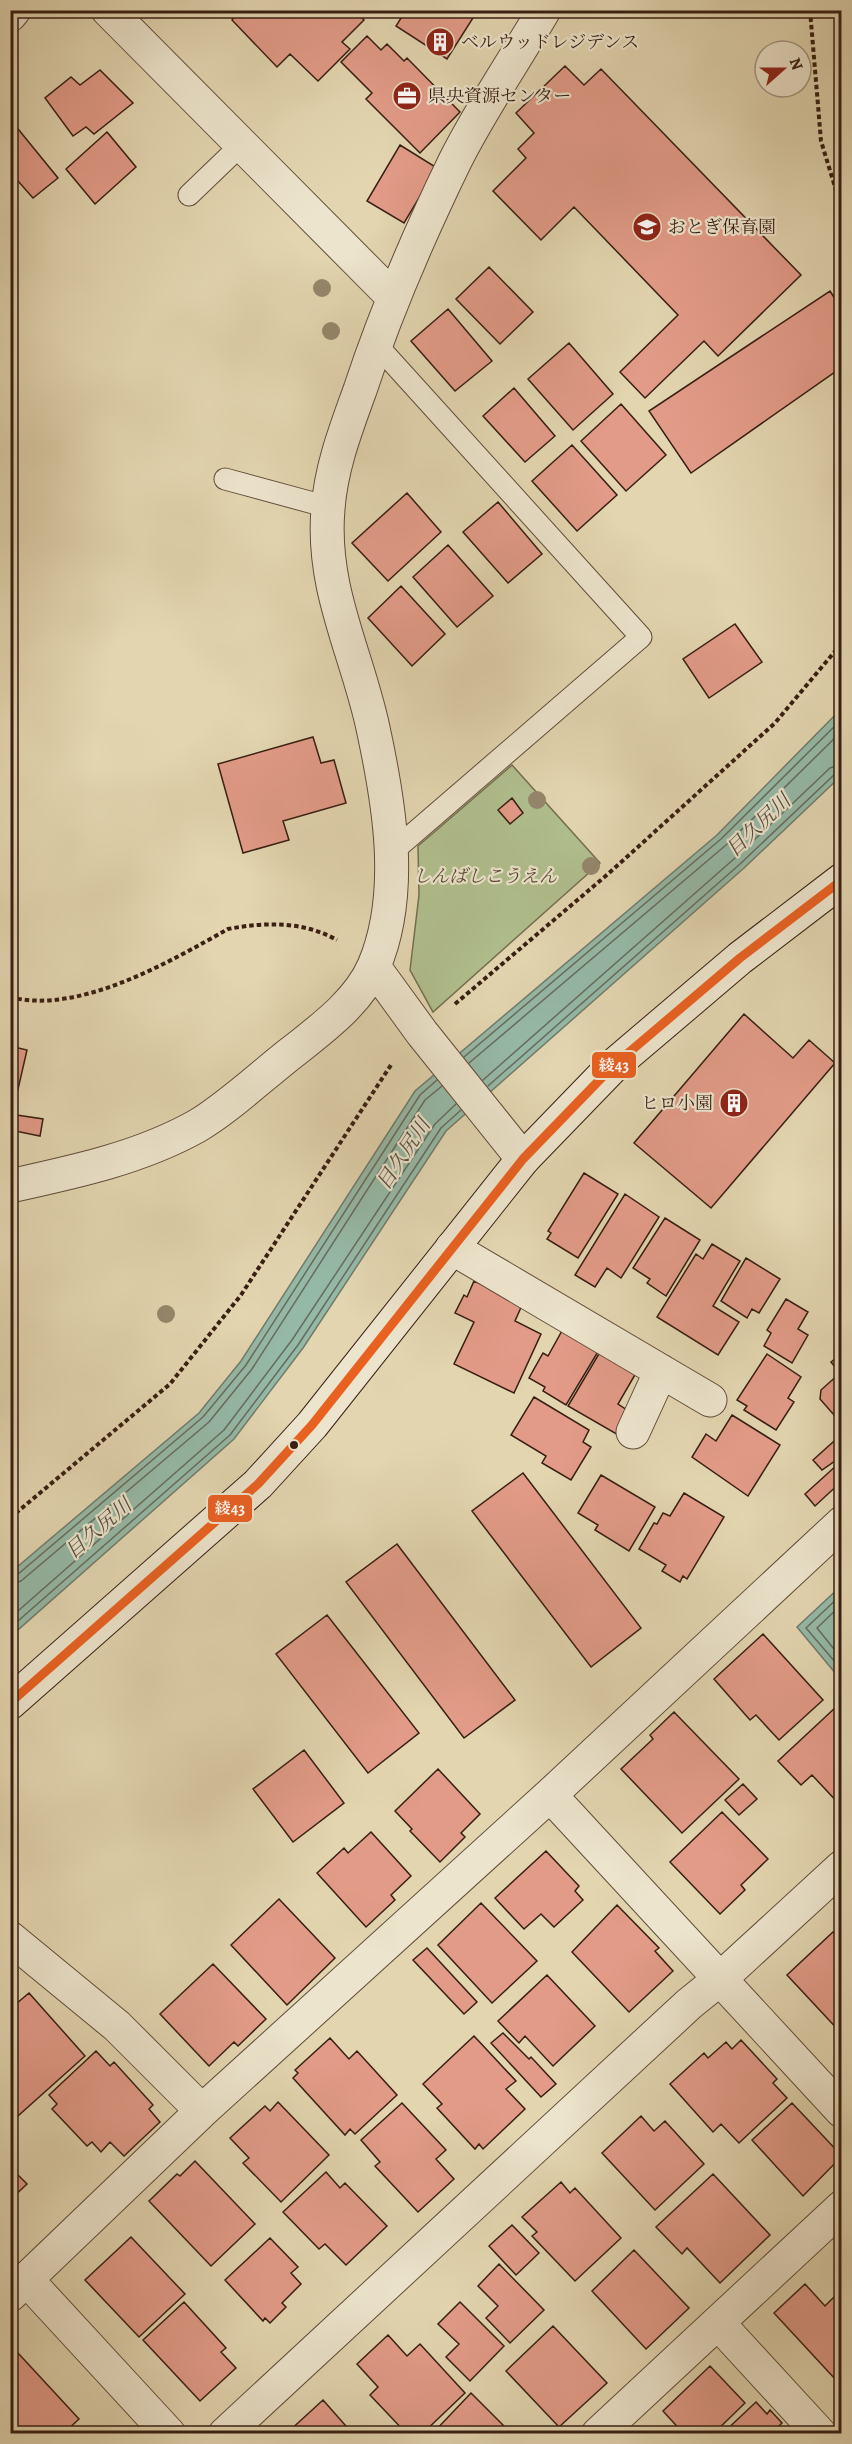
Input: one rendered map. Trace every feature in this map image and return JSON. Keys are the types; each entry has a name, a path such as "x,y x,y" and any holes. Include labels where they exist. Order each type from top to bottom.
{"street":[{"path":"10,15 14,10"},
{"path":"108,10 393,297"},
{"path":"10,1186 91,1169 199,1125 330,1022 353,997 374,967 389,910 392,852 387,803 372,725 330,576 328,507 333,467 393,297 457,158 544,10"},
{"path":"10,1703 258,1484 312,1425 523,1159 613,1066 740,958 842,880"},
{"path":"374,967 430,1043 523,1159"},
{"path":"452,1248 710,1400"},
{"path":"633,1432 661,1371"},
{"path":"169,2433 19,2287 202,2111 550,1795 842,1523"},
{"path":"550,1795 842,2111"},
{"path":"225,2433 688,2004 720,1979 842,1868"},
{"path":"10,1938 117,2026 202,2111"},
{"path":"598,2433 842,2207"},
{"path":"718,2322 820,2433"}],"lane":[{"path":"189,195 241,145"},
{"path":"375,343 641,637 392,852"},
{"path":"225,479 328,507"}],"path":[{"path":"810,10 821,141 842,210"},
{"path":"10,997 28,1002 66,1000 96,993 228,929 250,924 293,926 319,931 346,946 374,967"}],"green space":[{"name":"しんばしこうえん","path":"512,765 600,863 433,1012 410,970 419,895 418,846"}],"water":[{"name":"目久尻川","path":"841,709 841,776 744,868 446,1131 303,1348 234,1439 11,1636 10,1573 199,1413 241,1361 415,1091 717,835"},
{"path":"841,1586 841,1680 797,1627"}],"building":[{"path":"239,10 355,10 364,20 342,42 350,49 318,81 290,54 277,67 232,20"},
{"name":"ベルウッドレジデンス","path":"406,10 478,10 447,59 396,26"},
{"name":"県央資源センター","path":"367,36 381,50 387,44 404,61 407,58 460,112 420,153 366,99 372,93 341,62"},
{"path":"565,66 584,85 601,69 801,275 718,356 704,341 645,398 620,372 678,315 574,207 541,240 493,191 526,158 518,149 534,133 516,113"},
{"path":"100,70 133,103 94,134 86,127 73,136 45,98 71,77 80,85"},
{"path":"14,124 58,178 33,198 10,172 10,127"},
{"path":"107,132 136,167 95,204 66,169"},
{"path":"400,145 437,168 404,223 367,201"},
{"path":"489,267 533,312 500,344 456,299"},
{"path":"830,291 842,310 842,367 691,473 649,411"},
{"path":"448,309 492,361 455,391 411,341"},
{"path":"569,343 613,394 573,430 528,379"},
{"path":"514,388 555,436 525,462 483,416"},
{"path":"621,404 666,455 626,491 581,441"},
{"path":"572,445 617,495 577,531 532,481"},
{"path":"407,493 441,532 388,581 352,543"},
{"path":"498,502 542,554 508,583 463,532"},
{"path":"448,545 493,596 457,627 413,577"},
{"path":"401,586 445,634 412,666 368,618"},
{"path":"735,624 762,662 709,698 683,659"},
{"path":"313,737 321,763 334,760 346,803 283,821 289,840 243,853 218,764"},
{"path":"512,798 523,813 510,824 498,810"},
{"name":"ヒロ小園","path":"744,1014 793,1058 809,1040 835,1063 711,1208 634,1143"},
{"path":"10,1046 27,1050 16,1098 10,1097"},
{"path":"10,1114 43,1119 40,1136 10,1130"},
{"path":"584,1173 618,1194 578,1258 547,1239 551,1233 548,1231"},
{"path":"625,1194 659,1217 621,1278 607,1268 595,1287 575,1275"},
{"path":"665,1218 700,1240 666,1296 647,1283 650,1279 633,1268"},
{"path":"712,1244 740,1261 713,1306 739,1322 718,1355 657,1317 696,1254 703,1259"},
{"path":"746,1258 780,1279 759,1313 752,1309 747,1318 721,1301"},
{"path":"474,1281 523,1303 515,1321 541,1334 514,1393 454,1364 474,1322 455,1313 464,1295 467,1297"},
{"path":"786,1299 808,1312 798,1329 808,1335 792,1363 764,1346 771,1333 767,1330"},
{"path":"563,1329 599,1350 566,1405 543,1391 545,1387 529,1378 543,1353 548,1356"},
{"path":"600,1352 636,1373 618,1404 633,1414 620,1436 568,1406"},
{"path":"842,1353 842,1424 820,1399 821,1390 840,1373 831,1362"},
{"path":"767,1354 801,1377 788,1398 794,1402 776,1430 744,1410 747,1406 737,1400"},
{"path":"534,1397 589,1430 583,1442 591,1447 571,1480 542,1463 546,1456 511,1435"},
{"path":"732,1415 780,1445 748,1496 692,1457 706,1434 716,1441"},
{"path":"842,1434 842,1456 822,1470 813,1460"},
{"path":"838,1464 842,1469 842,1481 815,1506 805,1494"},
{"path":"523,1473 641,1628 591,1667 472,1511"},
{"path":"601,1475 655,1507 629,1551 595,1530 598,1525 578,1513"},
{"path":"684,1493 724,1517 687,1579 683,1576 680,1582 662,1571 666,1565 639,1549 654,1523 657,1524 663,1513 670,1516"},
{"path":"397,1544 515,1700 464,1738 346,1582"},
{"path":"327,1615 419,1733 368,1773 276,1654"},
{"path":"763,1634 823,1700 779,1740 756,1715 750,1720 714,1679"},
{"path":"836,1707 842,1713 842,1807 812,1775 801,1785 778,1761"},
{"path":"674,1712 739,1779 682,1833 621,1769 653,1739 650,1735"},
{"path":"304,1750 344,1803 293,1842 253,1789"},
{"path":"438,1769 480,1814 461,1833 465,1837 440,1862 410,1831 412,1829 395,1811"},
{"path":"743,1784 757,1799 739,1815 725,1800"},
{"path":"722,1812 768,1859 741,1885 745,1890 720,1914 670,1862"},
{"path":"371,1832 411,1876 391,1895 395,1900 366,1927 317,1873 344,1848 348,1853"},
{"path":"546,1851 579,1886 575,1891 583,1900 554,1927 541,1914 524,1929 495,1898"},
{"path":"279,1899 335,1958 287,2005 231,1945"},
{"path":"481,1903 537,1961 492,2003 438,1945"},
{"path":"617,1905 659,1948 655,1951 673,1971 629,2012 572,1952"},
{"path":"833,1932 842,1939 842,2034 787,1975"},
{"path":"427,1948 477,2002 464,2014 413,1960"},
{"path":"213,1964 266,2019 238,2046 234,2042 209,2066 160,2014"},
{"path":"547,1975 595,2026 553,2066 525,2036 519,2043 498,2021"},
{"path":"29,1993 85,2056 10,2123 10,2009"},
{"path":"503,2033 529,2059 531,2057 556,2084 541,2097 491,2043"},
{"path":"474,2036 516,2081 506,2089 525,2109 483,2149 479,2144 475,2149 437,2108 442,2104 423,2084"},
{"path":"330,2038 349,2059 357,2051 397,2095 355,2134 350,2129 345,2135 293,2078 298,2073 295,2070"},
{"path":"741,2040 777,2079 773,2083 787,2098 739,2143 721,2124 713,2132 670,2084 704,2053 708,2058 726,2042 732,2049"},
{"path":"96,2051 110,2066 114,2062 153,2105 149,2109 160,2122 124,2156 110,2142 101,2152 92,2142 87,2146 52,2109 57,2104 49,2095"},
{"path":"278,2102 329,2155 281,2202 243,2163 249,2158 230,2138 265,2106 270,2111"},
{"path":"402,2103 446,2150 436,2159 454,2179 418,2212 375,2166 380,2162 361,2140"},
{"path":"792,2103 842,2156 803,2196 752,2140"},
{"path":"641,2116 654,2131 665,2121 704,2164 655,2210 602,2153"},
{"path":"195,2161 255,2224 211,2266 149,2201 177,2174 180,2176"},
{"path":"10,2167 27,2184 10,2200"},
{"path":"326,2172 340,2188 345,2183 387,2226 346,2265 325,2244 319,2249 283,2212"},
{"path":"713,2174 770,2235 720,2283 687,2248 682,2254 656,2227"},
{"path":"561,2182 570,2193 575,2188 621,2238 575,2281 532,2236 537,2232 522,2217"},
{"path":"512,2225 539,2253 516,2275 489,2246"},
{"path":"131,2237 185,2294 139,2337 85,2280"},
{"path":"270,2238 298,2267 291,2273 301,2284 282,2303 286,2307 270,2323 265,2318 263,2321 225,2280"},
{"path":"634,2250 689,2308 646,2349 592,2291"},
{"path":"499,2264 544,2310 510,2343 486,2318 498,2306 478,2286"},
{"path":"805,2284 825,2306 837,2294 842,2298 842,2375 836,2380 774,2313"},
{"path":"184,2302 226,2348 221,2352 236,2368 200,2401 143,2340"},
{"path":"460,2302 504,2346 470,2381 446,2357 459,2344 438,2324"},
{"path":"553,2326 607,2383 559,2427 506,2371"},
{"path":"388,2335 407,2356 420,2344 465,2393 422,2434 407,2434 370,2395 378,2387 357,2364"},
{"path":"18,2353 79,2419 63,2434 21,2434 10,2422 10,2359"},
{"path":"710,2366 745,2403 713,2434 684,2434 663,2411"},
{"path":"471,2393 512,2434 432,2434"},
{"path":"323,2400 353,2434 287,2433"},
{"path":"756,2402 767,2414 770,2410 782,2423 771,2434 722,2434"}],"transit line":[{"name":"綾43","path":"10,1703 258,1484 312,1425 523,1159 613,1066 740,958 842,880"}],"place":[{"name":"ベルウッドレジデンス","path":"440,42"},
{"name":"県央資源センター","path":"407,96"},
{"name":"おとぎ保育園","path":"647,227"},
{"name":"ヒロ小園","path":"734,1103"}]}
